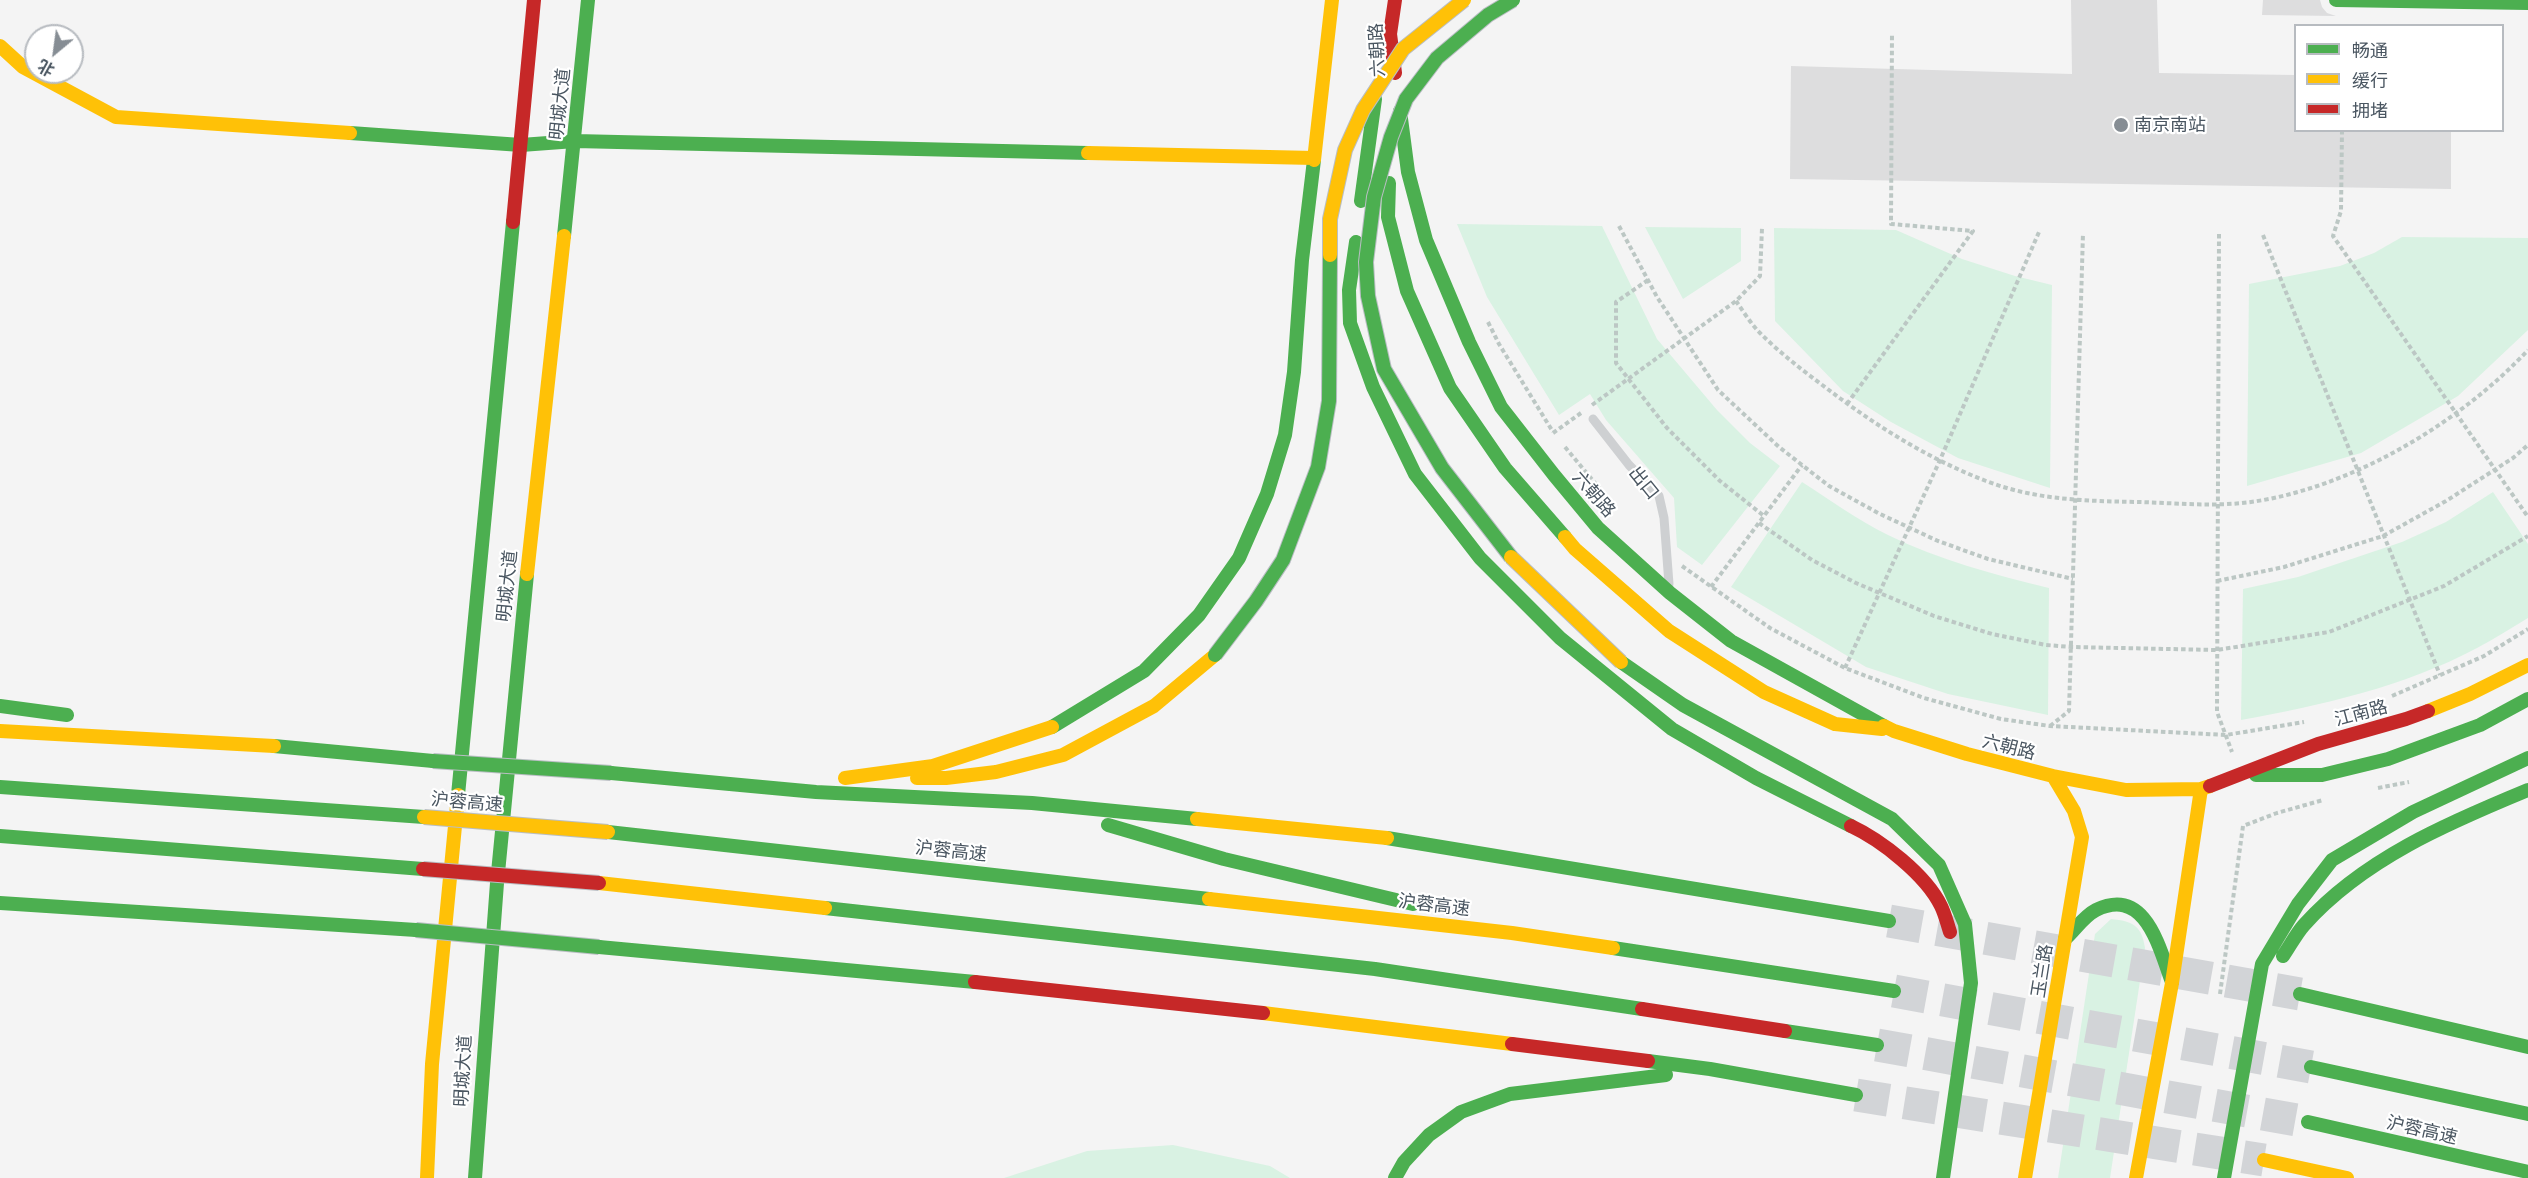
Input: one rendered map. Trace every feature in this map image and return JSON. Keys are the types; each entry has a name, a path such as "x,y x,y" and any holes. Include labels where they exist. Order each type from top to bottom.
{"main road":[{"name":"明城大道","path":"427,1178 432,1064 534,0"},
{"name":"明城大道","path":"475,1178 484,1015 522,609 588,0"},
{"path":"1332,0 1302,260 1294,372 1285,435 1267,494 1239,558 1199,615 1144,671 1053,728 933,765 840,778 946,778 996,772 1063,754 1154,706 1215,655 1256,601 1283,560 1318,467 1329,401 1330,219 1345,150 1363,110 1403,49 1464,0"},
{"name":"六朝路","path":"1395,0 1390,34 1408,172 1426,240 1469,342 1501,407 1598,528 1670,593 1731,641 1894,731 1967,754 2053,776 2126,790 2201,789"},
{"path":"1492,0 1472,17 1406,99 1391,137 1374,197 1366,262 1368,296 1384,369 1442,468 1503,549 1621,662 1683,705 1892,819 1939,865 1965,924 1971,983 1943,1178"},
{"path":"1437,58 1488,15 1513,0"},
{"path":"2336,0 2528,3"},
{"path":"1390,34 1375,100 1349,290 1350,323 1373,387 1415,474 1480,558 1560,638 1672,729 1756,778 1872,836 1911,867 1940,904 1954,942 1961,990 1958,1079"},
{"path":"0,46 23,67 116,117 521,145 574,141 1314,158"},
{"path":"1391,137 1388,217 1407,291 1450,388 1505,468 1575,549 1669,631 1764,692 1835,724 1894,731"},
{"name":"江南路","path":"2201,789 2318,744 2406,719 2470,694 2528,665"},
{"path":"2239,776 2322,775 2388,759 2480,725 2528,699"},
{"path":"0,706 81,717"},
{"path":"127,724 301,748 433,761 611,773 816,792 1032,803 1384,837 1889,921"},
{"path":"0,731 301,748"},
{"path":"2224,1178 2262,964 2298,904 2332,860 2414,812 2528,758"},
{"path":"628,775 791,776"},
{"name":"玉兰路","path":"2025,1178 2082,837 2074,811 2053,776"},
{"name":"沪蓉高速","path":"0,787 608,832 1512,933 1894,991"},
{"path":"2136,1178 2172,983 2201,789"},
{"path":"2248,1034 2289,945 2326,903 2355,878 2412,843 2488,806 2528,790"},
{"path":"1032,803 1224,859 1364,891 1512,933"},
{"path":"0,836 599,883 1375,969 1877,1046"},
{"path":"0,903 416,930 911,975 1323,1020 1710,1069 1856,1095"},
{"path":"2065,939 2096,911 2116,904 2136,908 2149,922 2172,983"},
{"path":"2300,994 2528,1047"},
{"name":"沪蓉高速","path":"2310,1067 2528,1114"},
{"path":"1395,1178 1404,1162 1437,1129 1461,1112 1510,1094 1710,1069"},
{"name":"沪蓉高速","path":"2308,1122 2528,1172"},
{"path":"2264,1160 2347,1178"},
{"path":"2325,1173 2340,1178"}],"lane":[{"name":"出口","path":"1593,420 1629,465 1659,496 1668,556 1670,593"}],"path":[{"path":"1847,404 1972,231 1890,224 1892,33"},
{"path":"2342,132 2341,211 2333,236 2528,517"},
{"path":"1619,226 1648,280 1718,390 1779,447 1829,486 1910,528 1988,559 2073,579"},
{"path":"1591,405 1736,301 1760,276 1762,228"},
{"path":"1845,668 1910,528 2039,232"},
{"path":"2050,726 2069,711 2083,232"},
{"path":"2219,234 2217,712 2239,776"},
{"path":"2263,235 2440,675"},
{"path":"1648,280 1616,302 1616,363 1667,428 1720,481 1764,516"},
{"path":"1736,301 1759,333 1874,423 1940,460 1987,482 2037,495 2075,501 2250,502 2291,493 2356,470 2390,455 2455,413 2505,375 2528,350"},
{"path":"1484,313 1499,344 1553,433 1610,502"},
{"path":"1553,433 1582,412"},
{"path":"2217,581 2284,567 2383,536 2445,501 2528,446"},
{"path":"1711,586 1802,465"},
{"path":"1759,523 1812,560 1879,594 1934,616 1992,634 2046,645 2071,647 2217,650 2329,632 2410,601 2483,565 2528,536"},
{"path":"1668,556 1770,628 1845,668 1924,698 2001,719 2050,726 2226,735 2310,721"},
{"path":"2386,698 2484,656 2528,629"},
{"path":"2220,994 2243,826"}],"green space":[{"path":"1457,224 1602,226 1657,339 1717,410 1750,443 1780,466 1702,565 1677,547 1674,498 1606,420 1590,394 1559,415 1487,297"},
{"path":"1645,227 1741,228 1741,261 1683,299"},
{"path":"1774,228 1896,230 1962,259 2052,285 2050,488 1958,458 1891,422 1843,391 1775,321"},
{"path":"2402,237 2528,238 2528,330 2458,396 2361,453 2247,486 2249,284 2340,266 2374,253"},
{"path":"1802,482 1866,523 1907,544 1967,566 2049,588 2048,715 1948,694 1866,667 1731,587"},
{"path":"2493,492 2528,544 2528,618 2483,645 2421,674 2332,701 2241,720 2243,589 2298,577 2402,542 2446,522"},
{"path":"2111,919 2125,921 2135,926 2142,934 2145,948 2110,1178 2058,1178 2095,934"},
{"path":"1173,1145 1270,1166 1290,1178 1004,1178 1087,1151"}],"building":[{"path":"2071,0 2157,0 2159,73 2294,75 2294,132 2451,132 2451,189 1790,179 1791,66 2072,74"},
{"path":"2263,0 2320,0 2327,13 2336,16 2262,15"}],"tunnel":[{"path":"1889,921 2300,994"},
{"path":"1894,991 2311,1067"},
{"path":"1877,1045 2308,1122"},
{"path":"1856,1095 2264,1160"}],"traffic: fast":[{"path":"564,236 588,0"},
{"path":"1511,557 1442,468 1384,369 1368,296 1366,262 1374,197 1391,137 1406,99 1437,58 1488,15 1513,0"},
{"path":"2336,0 2528,3"},
{"path":"1361,201 1375,99"},
{"path":"1400,111 1408,172 1426,240 1469,342 1501,407 1554,475 1598,528 1670,593 1731,641 1884,726"},
{"path":"350,133 521,145 575,141 1088,153"},
{"path":"1052,727 1144,671 1199,615 1239,558 1267,494 1285,435 1294,372 1302,260 1314,160"},
{"path":"1389,183 1388,217 1407,291 1450,388 1505,468 1565,537"},
{"path":"458,795 513,222"},
{"path":"1356,242 1349,290 1350,323 1373,387 1415,474 1480,558 1560,638 1672,729 1756,778 1851,826"},
{"path":"1215,655 1256,601 1283,560 1318,467 1329,401 1330,255"},
{"path":"475,1178 497,883 527,574"},
{"path":"1621,662 1683,705 1892,819 1939,865 1965,924 1971,983 1943,1178"},
{"path":"2256,775 2322,775 2388,759 2480,725 2528,699"},
{"path":"0,706 67,715"},
{"path":"274,746 433,761"},
{"path":"2224,1178 2262,964 2298,904 2332,860 2413,812 2528,758"},
{"path":"433,761 611,773"},
{"path":"611,773 816,792 1032,803 1197,819"},
{"path":"0,787 424,817"},
{"path":"2283,956 2301,929 2327,902 2380,862 2438,830 2528,790"},
{"path":"1108,825 1224,859 1413,904"},
{"path":"608,832 1209,899"},
{"path":"0,836 423,869"},
{"path":"1387,838 1889,921"},
{"path":"0,903 416,930"},
{"path":"2065,939 2096,910 2113,905 2127,906 2139,913 2148,924 2162,953 2172,982"},
{"path":"825,908 1375,969 1642,1009"},
{"path":"416,930 599,947"},
{"path":"599,947 975,982"},
{"path":"1613,948 1894,991"},
{"path":"2300,994 2528,1047"},
{"path":"1785,1031 1877,1045"},
{"path":"1648,1061 1710,1069 1856,1095"},
{"path":"2311,1067 2528,1114"},
{"path":"1395,1178 1404,1162 1429,1135 1461,1112 1510,1094 1666,1075"},
{"path":"2308,1122 2528,1172"}],"traffic: slow":[{"path":"1314,160 1332,0"},
{"path":"1330,255 1330,219 1345,150 1363,110 1403,49 1464,0"},
{"path":"0,46 23,67 116,117 350,133"},
{"path":"1088,153 1314,158"},
{"path":"527,574 564,236"},
{"path":"1565,537 1575,549 1669,631 1764,692 1835,724 1882,729"},
{"path":"1511,557 1621,662"},
{"path":"917,778 946,778 996,772 1063,755 1154,706 1215,655"},
{"path":"2428,711 2470,694 2528,665"},
{"path":"1884,726 1967,754 2053,776 2126,790 2201,789 2210,786"},
{"path":"845,778 933,766 1052,727"},
{"path":"0,731 274,746"},
{"path":"2025,1178 2082,837 2074,811 2053,776"},
{"path":"2136,1178 2172,983 2201,789"},
{"path":"427,1178 432,1064 458,795"},
{"path":"424,817 608,832"},
{"path":"1197,819 1387,838"},
{"path":"599,883 825,908"},
{"path":"1209,899 1512,933 1613,948"},
{"path":"1263,1013 1512,1044"},
{"path":"2264,1160 2347,1178"}],"traffic: jam":[{"path":"513,222 534,0"},
{"path":"1395,0 1390,34 1395,73"},
{"path":"2210,786 2318,744 2428,711"},
{"path":"1851,826 1889,849 1925,882 1941,906 1950,932"},
{"path":"423,869 599,883"},
{"path":"975,982 1263,1013"},
{"path":"1642,1009 1785,1031"},
{"path":"1512,1044 1648,1061"}],"place":[{"name":"南京南站","path":"2121,125"}]}
